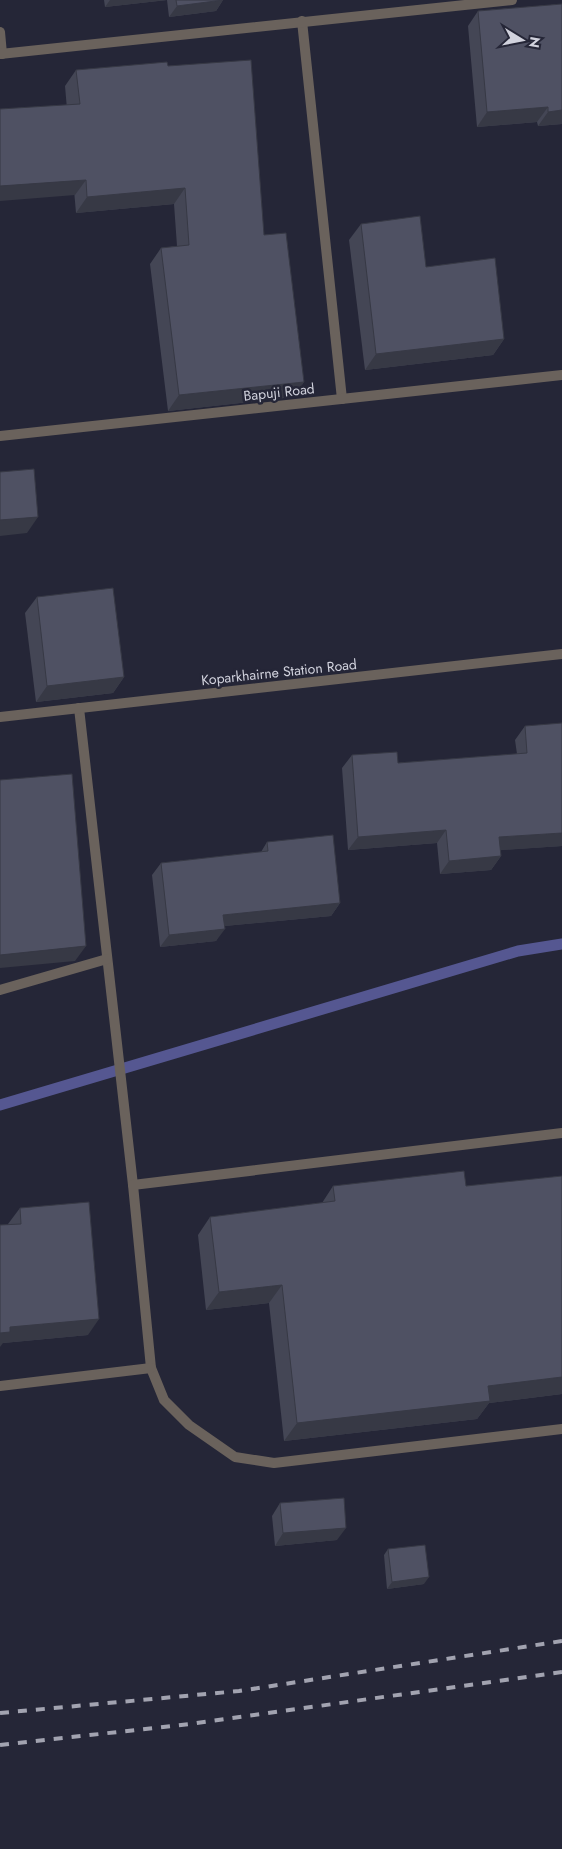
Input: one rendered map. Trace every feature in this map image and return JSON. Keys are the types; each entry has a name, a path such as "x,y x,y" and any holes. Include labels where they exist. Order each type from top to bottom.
{"street":[{"path":"0,32 1,54 512,0"},
{"path":"302,21 342,399"},
{"name":"Bapuji Road","path":"0,436 562,375"},
{"name":"Koparkhairne Station Road","path":"0,717 562,654"},
{"path":"79,708 133,1185 151,1368 164,1400 189,1425 235,1457 274,1463 562,1429"},
{"path":"0,990 107,959"},
{"path":"133,1185 562,1133"},
{"path":"0,1386 151,1368"}],"building":[{"path":"176,0 223,0 177,6"},
{"path":"562,4 562,110 548,112 548,107 487,112 478,11"},
{"path":"251,60 264,235 286,233 304,382 179,395 161,248 189,245 185,188 87,197 86,180 0,186 0,109 80,104 76,70 167,62 168,66"},
{"path":"420,216 426,267 495,258 504,339 376,354 361,224"},
{"path":"34,469 38,517 0,520 0,472"},
{"path":"113,588 124,677 47,686 37,597"},
{"path":"562,723 562,833 499,837 501,856 449,861 446,830 358,837 352,755 397,752 398,763 527,753 525,726"},
{"path":"72,774 86,946 0,955 0,780"},
{"path":"333,835 340,903 223,915 225,929 169,935 161,863 268,851 267,842"},
{"path":"464,1171 466,1186 562,1176 562,1377 488,1386 490,1401 297,1423 282,1285 219,1292 210,1217 335,1201 333,1186"},
{"path":"89,1202 99,1319 10,1327 10,1332 0,1333 0,1225 21,1224 20,1208"},
{"path":"344,1498 346,1528 283,1533 280,1503"},
{"path":"425,1545 429,1577 392,1582 388,1549"}],"waterway":[{"path":"0,1105 518,951 562,944"}],"railway":[{"path":"0,1713 239,1691 562,1641"},
{"path":"0,1745 190,1724 562,1672"}]}
